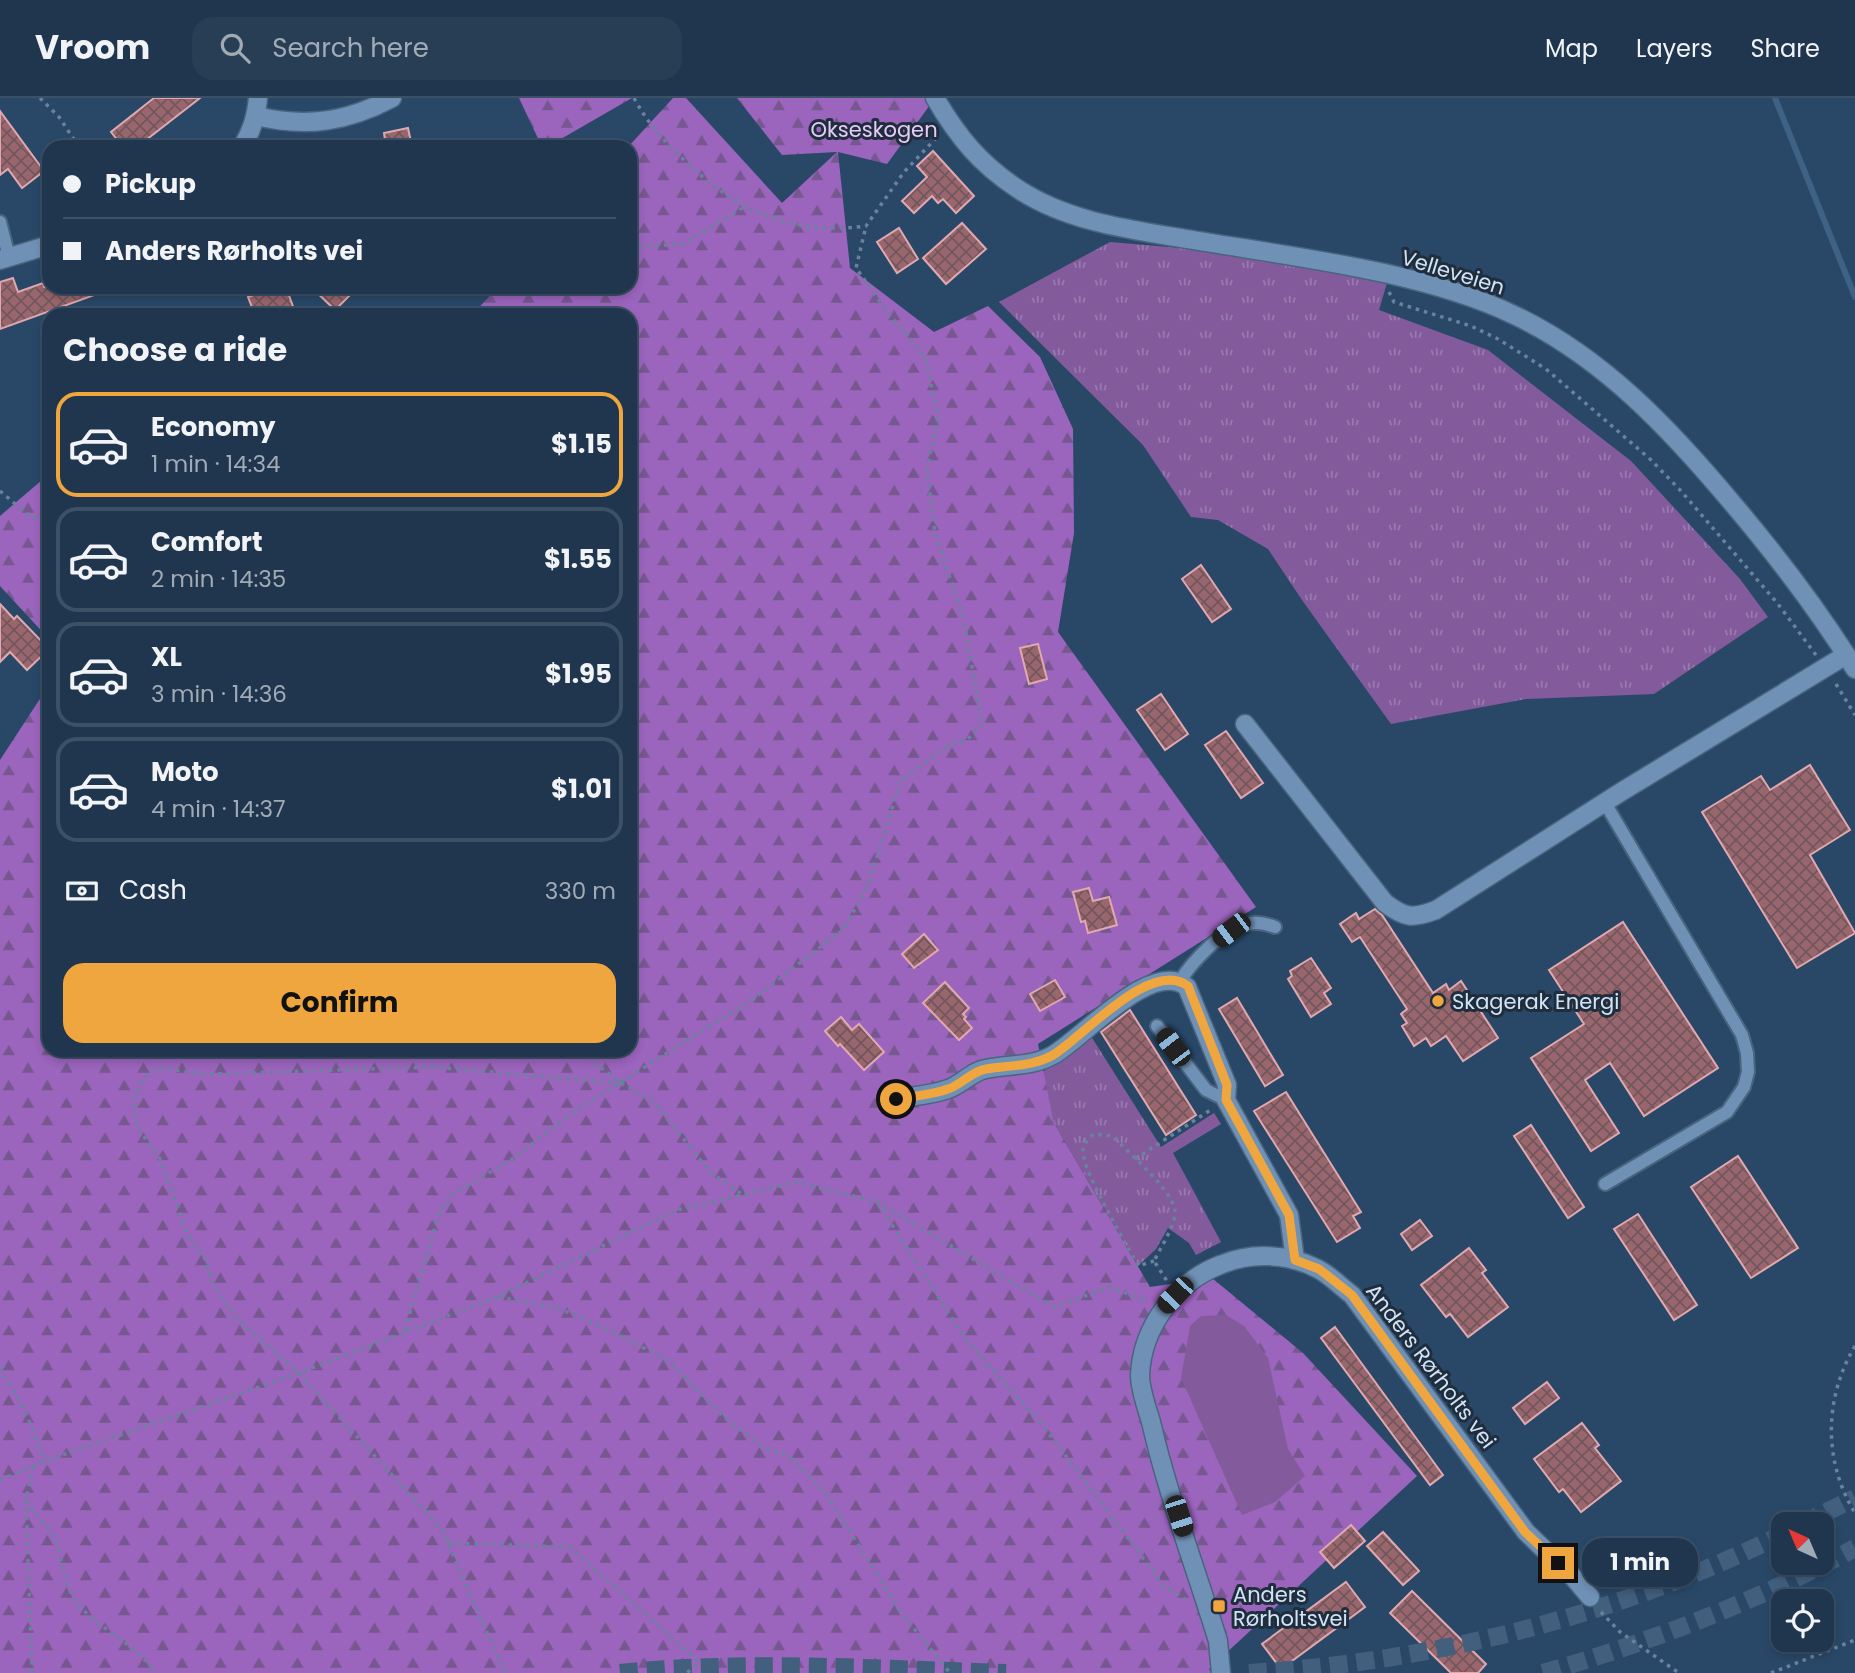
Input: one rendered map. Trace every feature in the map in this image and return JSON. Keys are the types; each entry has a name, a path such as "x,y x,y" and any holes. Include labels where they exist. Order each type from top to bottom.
{"street":[{"path":"246,140 256,116 258,98"},
{"path":"256,116 319,123 348,117 392,98"},
{"name":"Velleveien","path":"935,98 952,127 983,163 1044,204 1073,215 1149,233 1389,276 1454,293 1512,314 1569,346 1600,368 1654,418 1705,471 1784,568 1851,662"},
{"path":"5,259 42,247"},
{"path":"1245,724 1385,903 1401,915 1418,917 1436,910 1825,668 1851,662"},
{"path":"896,1099 949,1089 983,1069 1021,1066 1053,1056 1130,996 1164,979 1180,981 1188,986 1227,1085 1226,1100 1289,1215 1295,1260"},
{"name":"Anders Rørholts vei","path":"1222,1673 1218,1641 1156,1443 1140,1377 1145,1348 1164,1307 1187,1282 1207,1269 1230,1261 1274,1256 1295,1260 1319,1269 1352,1295 1525,1532 1574,1578 1590,1597"}],"lane":[{"path":"0,222 5,259"},
{"path":"1605,803 1742,1035 1748,1072 1745,1087 1727,1112 1605,1184"},
{"path":"1180,981 1189,965 1231,930 1255,923 1275,927"},
{"path":"1157,1026 1206,1090 1226,1100"}],"path":[{"path":"40,98 59,117 74,140"},
{"path":"634,98 655,132 664,141 702,178 744,207 770,218 817,229 866,226"},
{"path":"405,1330 440,1210 454,1193 508,1162 575,1111 753,999 844,929 867,885 901,780 949,745 968,739 982,724 963,616 935,534 927,469 937,418 925,356 887,312 856,268 866,226 918,156 938,136 952,127"},
{"path":"637,245 682,244 744,207"},
{"path":"1389,276 1389,293 1394,302 1471,326 1546,369 1650,459 1778,604 1825,668 1855,715"},
{"path":"0,491 26,513 42,521"},
{"path":"587,1057 621,1083 654,1102 710,1172 743,1195"},
{"path":"505,1673 442,1530 299,1373 235,1317 214,1285 205,1259 186,1231 160,1159 137,1127 134,1101 142,1080 157,1068 207,1074 434,1067 621,1083"},
{"path":"1135,1159 1226,1100"},
{"path":"1094,1134 1112,1136 1163,1188 1176,1211 1170,1230 1154,1261 1138,1266 1094,1182 1083,1149 1086,1140 1094,1134"},
{"path":"0,1480 45,1461 299,1373 405,1330 497,1297 677,1210 797,1182 877,1202 1054,1307 1110,1287 1164,1307"},
{"path":"877,1202 966,1340 1041,1423 1164,1586 1210,1614"},
{"path":"1154,1261 1168,1282"},
{"path":"497,1297 558,1308 609,1330 669,1361 724,1417 764,1448 788,1455 825,1492 903,1615 950,1673"},
{"path":"1855,1346 1843,1366 1833,1401 1830,1428 1833,1461 1842,1492 1855,1513"},
{"path":"0,1368 26,1413 45,1461"},
{"path":"32,1673 26,1500 33,1466"},
{"path":"26,1500 56,1541 76,1602 155,1673"},
{"path":"448,1544 570,1548 699,1662 687,1673"},
{"path":"1590,1597 1620,1632 1679,1673"},
{"path":"1771,1673 1855,1640"}],"green space":[{"path":"519,98 632,98 559,140 539,140"},
{"name":"Okseskogen","path":"673,98 686,98 782,203 837,152 782,155 737,98 935,98 887,164 838,152 850,268 934,332 988,306 1040,357 1073,429 1074,533 1058,632 1256,907 1038,1044 1054,1123 1150,1287 1212,1278 1303,1353 1417,1476 1209,1669 1212,1673 0,1673 0,760 42,696 42,1057 637,1057 637,308 478,308 492,294 637,294 637,140 634,140"},
{"path":"1110,242 1299,258 1389,276 1379,310 1488,350 1631,461 1740,579 1768,617 1654,694 1526,699 1391,724 1268,549 1218,520 1191,517 1143,445 999,302"},
{"path":"42,480 42,631 0,586 0,516"},
{"path":"1089,1033 1161,1147 1214,1113 1221,1124 1173,1153 1221,1242 1196,1255 1189,1243 1168,1228 1156,1249 1138,1266 1054,1123 1043,1072"},
{"path":"1226,1315 1244,1326 1268,1358 1288,1449 1305,1476 1275,1502 1242,1515 1181,1378 1190,1326 1201,1316"}],"building":[{"path":"154,98 200,98 146,140 117,140 111,132"},
{"path":"0,111 42,168 42,173 22,188 8,169 0,175"},
{"path":"408,128 411,140 385,140 384,133"},
{"path":"933,151 974,196 956,213 943,199 938,203 932,196 914,213 902,201 927,177 917,166"},
{"path":"962,223 986,249 946,284 923,258"},
{"path":"899,228 918,259 897,273 877,242"},
{"path":"13,278 18,292 42,283 42,294 97,294 58,308 42,308 42,314 0,329 0,282"},
{"path":"256,294 288,294 294,308 252,308 248,297"},
{"path":"318,294 351,294 337,308 333,308"},
{"path":"1201,565 1231,609 1212,622 1182,579"},
{"path":"0,604 14,619 17,616 42,642 42,656 27,670 10,652 0,662"},
{"path":"1038,644 1047,679 1029,684 1020,648"},
{"path":"1161,694 1188,734 1165,750 1137,710"},
{"path":"1226,731 1263,783 1241,798 1205,745"},
{"path":"1810,765 1850,830 1810,855 1855,933 1797,968 1702,812 1761,776 1770,790"},
{"path":"1089,888 1093,901 1109,897 1117,925 1088,933 1085,921 1081,922 1073,892"},
{"name":"Skagerak Energi","path":"1375,909 1382,915 1433,993 1446,984 1449,990 1461,981 1498,1038 1463,1061 1446,1036 1431,1046 1426,1038 1414,1046 1402,1026 1407,1023 1401,1014 1407,1009 1360,937 1352,942 1340,924 1356,913 1359,919"},
{"path":"1623,922 1718,1068 1644,1116 1610,1063 1585,1080 1619,1133 1591,1151 1531,1058 1584,1024 1549,970"},
{"path":"924,934 938,950 914,968 902,954"},
{"path":"1311,958 1331,988 1324,993 1331,1004 1311,1017 1288,979 1292,976 1290,971"},
{"path":"1055,980 1065,997 1040,1011 1030,994"},
{"path":"945,982 969,1008 963,1014 972,1028 959,1040 923,1003"},
{"path":"1237,998 1283,1075 1265,1086 1219,1009"},
{"path":"1130,1010 1196,1115 1166,1135 1101,1032"},
{"path":"841,1017 852,1030 859,1024 884,1052 864,1070 825,1031"},
{"path":"1286,1092 1361,1212 1353,1216 1360,1228 1337,1242 1254,1111"},
{"path":"1531,1125 1584,1207 1568,1218 1514,1136"},
{"path":"1738,1156 1798,1248 1751,1278 1691,1187"},
{"path":"1638,1214 1697,1305 1674,1320 1614,1229"},
{"path":"1420,1220 1432,1236 1412,1250 1401,1234"},
{"path":"1469,1248 1486,1270 1482,1273 1508,1307 1468,1337 1450,1314 1446,1317 1421,1285"},
{"path":"1335,1327 1443,1475 1430,1485 1321,1338"},
{"path":"1547,1382 1559,1398 1525,1424 1513,1408"},
{"path":"1582,1423 1599,1445 1595,1448 1621,1481 1581,1512 1563,1489 1559,1492 1534,1459"},
{"path":"1351,1525 1365,1541 1334,1568 1320,1552"},
{"path":"1383,1532 1419,1571 1403,1585 1367,1546"},
{"path":"1346,1582 1365,1607 1281,1669 1262,1644"},
{"path":"1412,1591 1486,1664 1478,1673 1451,1673 1390,1613"}],"waterway":[{"path":"1775,98 1855,297"}],"tunnel":[{"path":"1826,1512 1855,1498"},
{"path":"1249,1673 1387,1658 1523,1630 1656,1588 1771,1540"},
{"path":"1543,1673 1702,1619 1780,1586 1855,1548"},
{"path":"620,1673 764,1666 1006,1673"}],"place":[{"name":"Skagerak Energi","path":"1438,1001"},
{"name":"Anders Rørholtsvei","path":"1219,1606"}],"route":[{"path":"896,1099 949,1089 983,1069 1021,1066 1053,1056 1130,996 1164,979 1180,981 1188,986 1227,1085 1226,1100 1289,1215 1295,1260 1319,1269 1352,1295 1525,1532 1558,1563"}]}
